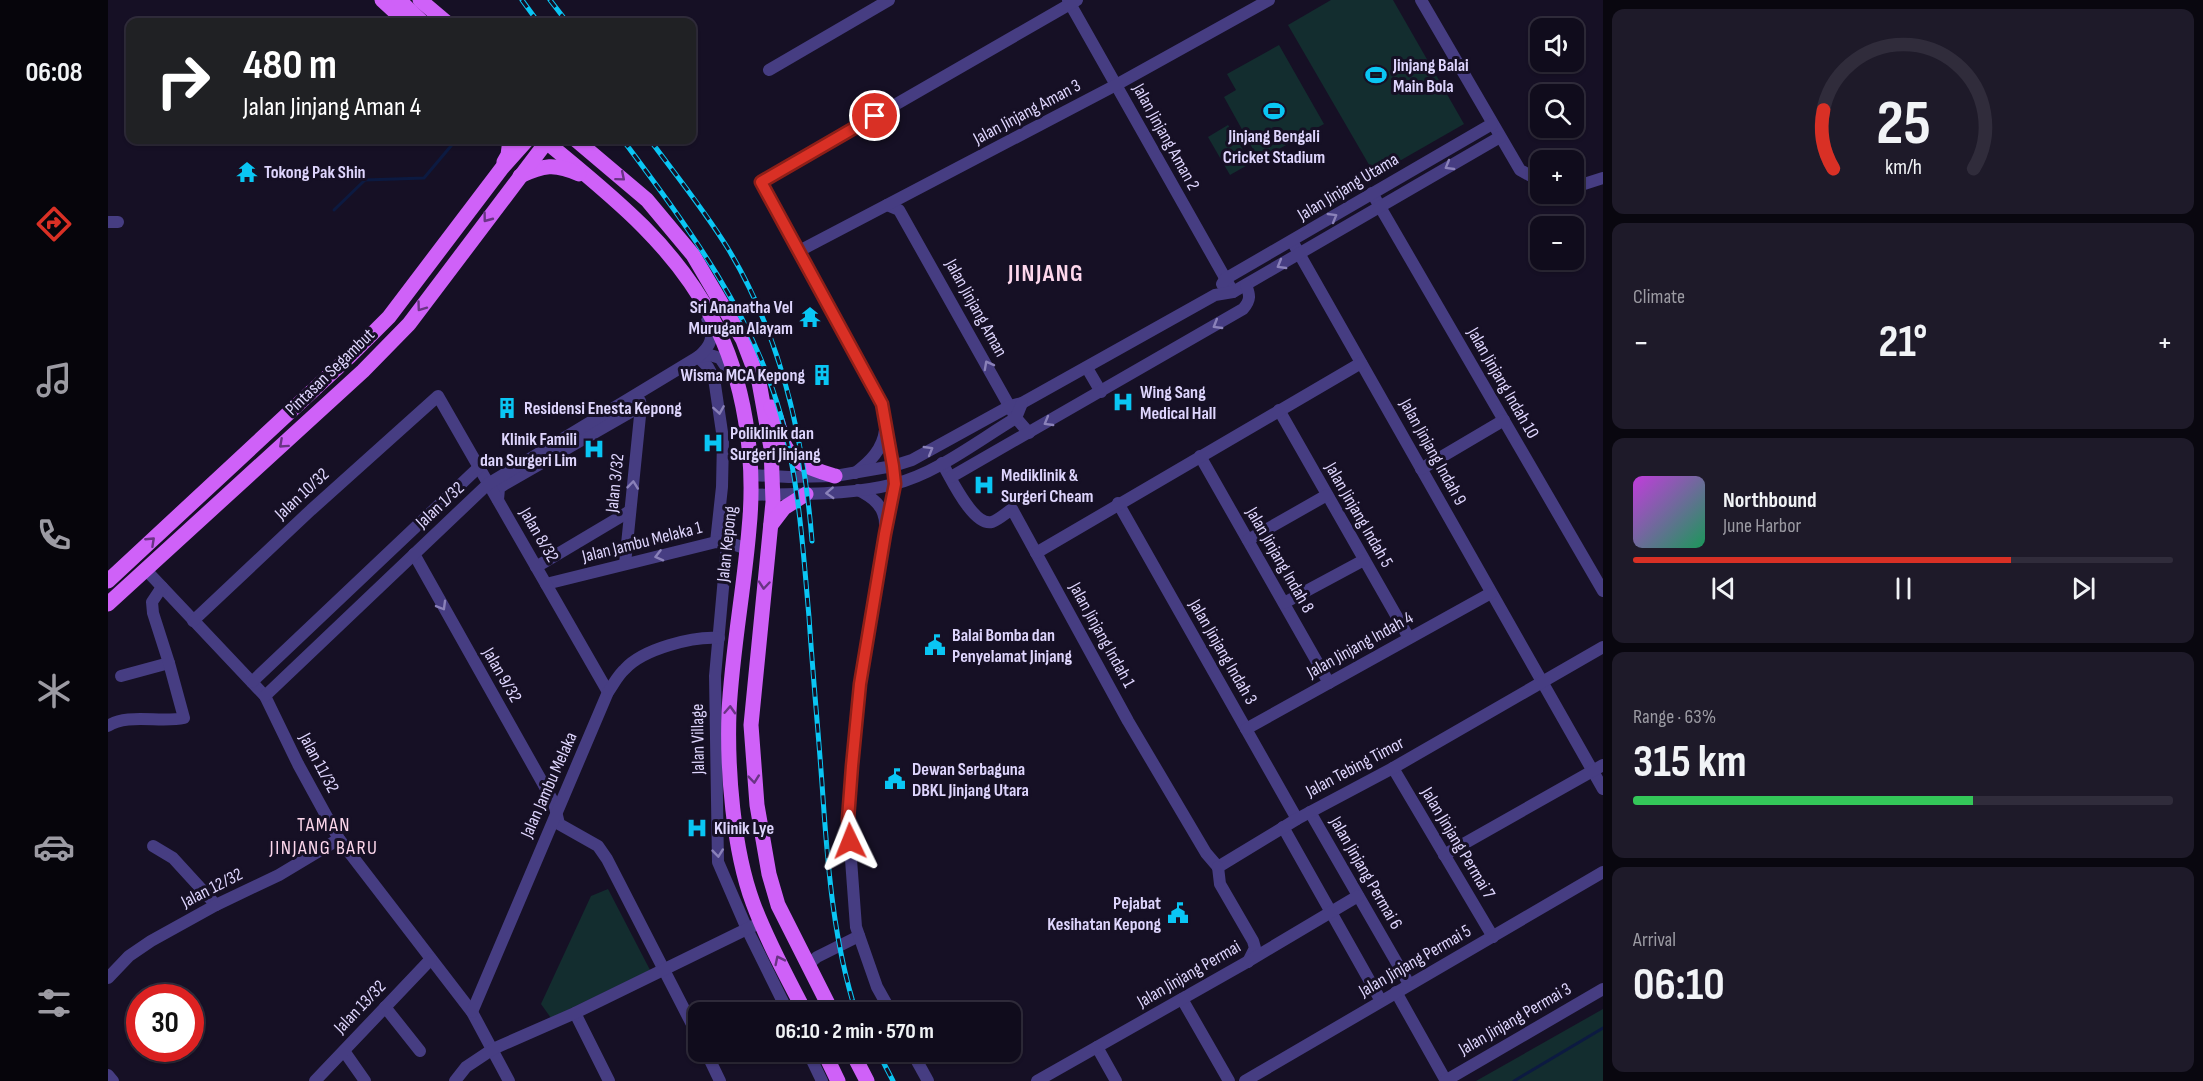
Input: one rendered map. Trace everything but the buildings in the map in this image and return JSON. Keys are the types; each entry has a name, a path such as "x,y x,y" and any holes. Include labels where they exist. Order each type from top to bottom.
{"main road":[{"path":"382,0 402,18"},
{"path":"399,0 418,18"},
{"path":"420,0 441,18"},
{"path":"502,168 508,155 509,144"},
{"name":"Pintasan Segambut","path":"108,581 342,365 381,325 502,168 523,144"},
{"name":"Pintasan Segambut","path":"108,604 363,371 408,324 543,144"},
{"name":"Jalan Kepong","path":"551,144 619,201 670,255 711,317 730,360 740,397 751,475 747,549 729,712 730,754 739,849 752,900 754,926 799,1002"},
{"path":"581,144 647,200 693,255 743,340 763,394 771,447 773,494 751,725 753,770 771,886 778,905 827,1002"},
{"path":"519,176 536,169 556,166 564,167 593,180"},
{"path":"763,394 775,413 788,453 809,468 835,476"},
{"path":"770,527 784,508 806,494"},
{"path":"108,588 136,565 142,565 146,570"},
{"path":"829,1062 838,1081"},
{"path":"857,1062 867,1081"}],"street":[{"path":"769,70 889,0"},
{"name":"Jalan Jinjang Aman 3","path":"799,251 1116,85 1269,0"},
{"path":"1421,0 1491,124 1520,170 1530,176"},
{"path":"885,1002 877,987 856,927 848,819 860,684 895,484 893,466 882,404 761,182 1072,1"},
{"name":"Jalan Jinjang Aman 2","path":"1072,1 1116,85 1233,292"},
{"name":"Jalan Jinjang Utama","path":"1215,294 1225,279 1491,124"},
{"name":"Jalan Jinjang Utama","path":"751,475 835,476 893,466 912,460 1016,409 1215,294 1233,292 1246,285 1500,137"},
{"path":"1584,184 1603,178"},
{"name":"Jalan Jinjang Indah 10","path":"1372,193 1603,591"},
{"name":"Jalan Jinjang Aman","path":"887,205 899,210 1029,433"},
{"name":"Jalan Jinjang Indah 9","path":"1292,241 1541,682 1598,768 1603,789"},
{"path":"670,255 712,335 710,345 698,357"},
{"path":"951,477 1244,309 1250,297 1246,285"},
{"path":"698,357 710,355 720,358 740,397"},
{"name":"Jalan 1/32","path":"265,696 488,484 639,400 698,357"},
{"name":"Jalan Village","path":"698,357 708,366 714,378 723,438 719,639 715,676 717,848 722,873 754,926"},
{"path":"1036,553 1361,363"},
{"path":"1087,368 1101,392"},
{"name":"Jalan 8/32","path":"438,396 608,692"},
{"name":"Jalan 10/32","path":"193,621 311,510 438,396"},
{"path":"498,500 499,488 639,400"},
{"name":"Jalan 3/32","path":"625,564 639,400"},
{"name":"Jalan Jinjang Utama","path":"751,495 806,494 858,490 895,484 921,474 942,462 1016,409"},
{"name":"Jalan Jinjang Indah 5","path":"1279,410 1409,638"},
{"path":"854,474 882,446 886,420"},
{"path":"1421,469 1504,420"},
{"name":"Jalan Jinjang Indah 8","path":"1200,456 1329,683"},
{"name":"Jalan Jinjang Indah 1","path":"942,462 974,515 983,522 992,522 1012,509 1128,721 1206,854 1218,867"},
{"path":"252,682 479,467"},
{"path":"858,490 877,502 885,515 885,534"},
{"path":"1248,540 1327,495"},
{"name":"Jalan Jinjang Indah 3","path":"1118,503 1297,819"},
{"path":"536,567 630,511"},
{"name":"Jalan Jambu Melaka 1","path":"546,584 721,543 747,549"},
{"name":"Jalan 9/32","path":"414,554 554,803 555,814"},
{"path":"1284,603 1364,560"},
{"name":"Jalan 11/32","path":"146,570 265,696 298,764 339,839 472,1012 509,1081"},
{"path":"108,726 114,721 124,719 170,721 184,718 170,663 153,614 152,602 162,587"},
{"name":"Jalan Jinjang Indah 4","path":"1246,729 1491,593"},
{"name":"Jalan Jambu Melaka","path":"472,1012 608,692 625,669 638,658 669,645 710,638 719,639"},
{"name":"Jalan Tebing Timor","path":"1218,867 1282,827 1393,768 1603,646"},
{"path":"121,676 170,663"},
{"name":"Jalan Jinjang Permai 7","path":"1393,768 1493,937"},
{"path":"1443,855 1598,768"},
{"name":"Jalan Jinjang Permai 6","path":"1310,812 1409,984"},
{"path":"555,814 559,824 598,846 607,859 688,1016"},
{"path":"1282,827 1381,1000"},
{"name":"Jalan 12/32","path":"108,978 129,956 151,941 216,905 279,875 339,839"},
{"path":"153,846 176,860 216,905"},
{"path":"1218,867 1220,884 1256,948 1247,962"},
{"name":"Jalan Jinjang Permai 5","path":"1245,1081 1603,872"},
{"name":"Jalan Jinjang Permai","path":"1037,1081 1358,896"},
{"path":"455,1081 466,1067 493,1049 575,1013 754,926"},
{"name":"Jalan Kepong","path":"754,926 784,1002"},
{"path":"811,970 811,962 817,957 859,936"},
{"name":"Jalan 13/32","path":"315,1081 431,959"},
{"name":"Jalan Jinjang Permai 3","path":"1446,1081 1603,989"},
{"path":"1396,992 1446,1081"},
{"path":"1182,999 1229,1081"},
{"path":"385,1007 420,1051"},
{"path":"575,1013 609,1081"},
{"path":"1097,1047 1116,1081"},
{"path":"344,1051 365,1081"},
{"path":"711,1062 720,1081"},
{"path":"813,1062 822,1081"},
{"path":"918,1062 928,1081"},
{"path":"108,1075 113,1081"}],"green space":[{"name":"Jinjang Balai Main Bola","path":"1331,0 1393,0 1464,124 1375,175 1288,25"},
{"name":"Jinjang Bengali Cricket Stadium","path":"1279,45 1324,124 1259,160 1224,97 1236,90 1227,74"},
{"path":"1228,125 1251,163 1230,175 1208,137"},
{"path":"608,889 650,970 551,1018 541,1004 591,896"},
{"path":"1603,1009 1603,1081 1476,1081"}],"waterway":[{"path":"334,210 365,180 424,178 453,144"},
{"path":"1514,1081 1603,1028"}],"railway":[{"path":"522,0 535,18"},
{"path":"550,0 564,18"},
{"path":"626,144 693,237 735,305 753,341 781,416 792,465 802,541 833,906 842,960 853,1002"},
{"path":"653,144 727,247 762,316 776,352 796,426 812,541"},
{"path":"883,1062 893,1081"}],"place":[{"name":"Jinjang Balai Main Bola","path":"1376,75"},
{"name":"Jinjang Bengali Cricket Stadium","path":"1274,111"},
{"name":"Tokong Pak Shin","path":"247,172"},
{"name":"Sri Ananatha Vel Murugan Alayam","path":"810,317"},
{"name":"Wisma MCA Kepong","path":"822,375"},
{"name":"Wing Sang Medical Hall","path":"1123,402"},
{"name":"Residensi Enesta Kepong","path":"507,408"},
{"name":"Poliklinik dan Surgeri Jinjang","path":"713,443"},
{"name":"Klinik Famili dan Surgeri Lim","path":"594,449"},
{"name":"Mediklinik & Surgeri Cheam","path":"984,485"},
{"name":"Balai Bomba dan Penyelamat Jinjang","path":"935,645"},
{"name":"Dewan Serbaguna DBKL Jinjang Utara","path":"895,779"},
{"name":"Klinik Lye","path":"697,828"},
{"name":"Pejabat Kesihatan Kepong","path":"1178,913"}],"district":[{"name":"JINJANG","path":"1046,273"},
{"name":"TAMAN JINJANG BARU","path":"324,836"}],"route":[{"path":"850,841 848,819 860,684 895,484 893,466 882,404 761,182 875,116"}]}
